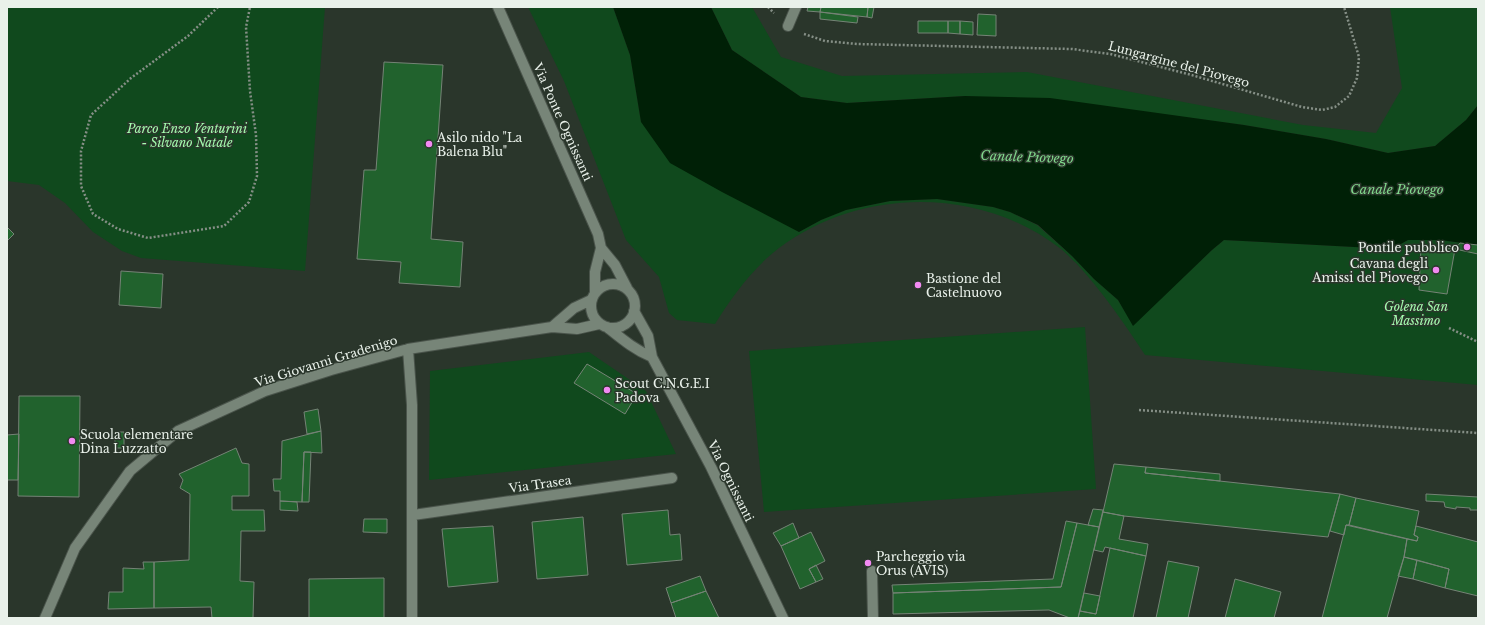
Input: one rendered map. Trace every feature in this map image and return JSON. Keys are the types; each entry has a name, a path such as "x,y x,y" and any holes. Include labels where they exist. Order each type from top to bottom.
{"street":[{"name":"Via Ponte Ognissanti","path":"498,7 598,234 601,248 595,272 593,296"},
{"path":"788,26 796,7"},
{"name":"Via Ponte Ognissanti","path":"601,248 615,265 626,288"},
{"path":"552,327 574,308 593,296 602,286 612,283 618,284 626,288 632,294 635,303 634,311 631,319 624,325 616,328 603,326"},
{"path":"593,296 592,313 603,326 635,349 652,357"},
{"name":"Via Ognissanti","path":"634,311 648,336 652,357 714,474 783,618"},
{"name":"Via Giovanni Gradenigo","path":"45,618 75,548 130,471 178,431 265,391 331,370 408,349 552,327 577,329 603,326"},
{"path":"408,349 412,405 412,618"},
{"name":"Via Trasea","path":"413,515 672,478"},
{"path":"872,571 873,618"}],"path":[{"path":"218,7 188,36 132,78 91,115 81,151 80,186 93,214 118,229 148,238 224,226 249,202 257,176 256,135 250,91 246,27 250,7"},
{"name":"Lungargine del Piovego","path":"788,26 824,41 857,44 1064,49 1110,54 1188,74 1302,107 1322,110 1335,107 1349,96 1357,78 1359,57 1344,7"},
{"path":"1449,328 1478,342"},
{"path":"1139,410 1478,433"}],"green space":[{"name":"Parco Enzo Venturini - Silvano Natale","path":"7,7 325,7 305,271 141,258 122,251 93,232 65,203 39,185 7,181"},
{"name":"Golena San Massimo","path":"528,7 613,7 630,55 641,122 799,232 821,220 846,210 890,201 937,199 993,207 1010,212 1037,225 1118,300 1133,325 1224,240 1392,249 1408,240 1440,240 1478,245 1478,385 1145,355 1104,296 1076,263 1061,249 1029,228 994,214 958,205 920,202 883,205 846,214 811,228 779,248 752,273 715,324 677,320 669,313 659,277 626,240 564,81"},
{"path":"711,7 752,7 781,57 842,76 1027,72 1303,125 1376,133 1402,88 1390,7 1478,7 1478,105 1466,120 1435,146 1388,153 1326,139 1244,125 1168,115 965,96 847,103 801,97 732,50"},
{"path":"1085,327 1096,489 764,512 749,351"},
{"path":"589,352 646,391 676,454 429,480 430,371"}],"water":[{"name":"Canale Piovego","path":"613,7 711,7 732,50 801,97 847,103 965,96 1050,98 1244,125 1326,139 1388,153 1435,146 1466,120 1478,105 1478,245 1440,240 1408,240 1392,249 1224,240 1133,326 1118,300 1094,279 1072,256 1038,225 1010,212 993,207 937,199 890,201 846,210 821,220 799,232 670,163 641,122 630,55"}],"building":[{"path":"808,7 821,7 820,12 807,11"},
{"path":"821,7 868,7 867,17 820,12"},
{"path":"868,7 874,7 872,18 867,17"},
{"path":"820,12 858,17 857,23 820,19"},
{"path":"978,14 996,15 996,36 977,35"},
{"path":"918,21 948,21 948,33 918,33"},
{"path":"948,21 960,21 960,34 948,33"},
{"path":"960,21 973,22 973,35 960,34"},
{"path":"384,62 443,65 431,239 463,242 460,287 399,283 401,262 357,259 364,170 376,170"},
{"path":"7,227 14,234 7,241"},
{"name":"Pontile pubblico","path":"1460,243 1478,245 1478,254 1455,249"},
{"name":"Cavana degli Amissi del Piovego","path":"1421,247 1455,249 1447,294 1419,290"},
{"path":"121,271 163,274 161,308 119,305"},
{"name":"Scout C.N.G.E.I Padova","path":"587,364 637,394 625,414 574,383"},
{"path":"19,396 80,396 79,497 18,496"},
{"path":"318,409 321,431 307,434 304,412"},
{"path":"321,431 322,453 304,452 302,502 280,501 280,491 274,491 273,479 281,479 282,441"},
{"path":"115,432 124,432 124,448 115,448"},
{"path":"19,434 18,480 7,480 7,435"},
{"path":"236,448 242,463 249,464 249,496 232,496 232,510 264,510 265,531 241,531 240,581 254,582 253,618 212,618 211,607 154,608 154,562 189,560 190,494 180,488 183,480 179,474"},
{"path":"304,452 311,452 309,502 302,502"},
{"path":"1114,464 1146,467 1145,473 1340,494 1328,537 1124,516 1103,512"},
{"path":"1146,467 1220,474 1220,481 1145,473"},
{"path":"1340,494 1356,498 1349,525 1346,525 1344,535 1330,531"},
{"path":"1426,494 1478,497 1478,510 1470,510 1470,508 1456,507 1456,509 1445,507 1444,502 1426,501"},
{"path":"1356,498 1419,511 1414,535 1418,537 1417,541 1349,525"},
{"path":"280,501 297,502 298,511 280,510"},
{"path":"1093,509 1103,510 1099,527 1088,525"},
{"path":"668,510 670,535 680,534 682,560 627,565 622,514"},
{"path":"1103,512 1124,516 1119,539 1148,544 1146,556 1105,547 1103,552 1094,550"},
{"path":"583,517 588,575 537,579 532,522"},
{"path":"364,519 387,519 387,533 363,532"},
{"path":"1066,521 1077,523 1061,587 893,593 892,585 1053,579"},
{"path":"793,523 799,538 781,546 773,533"},
{"path":"1077,523 1099,527 1078,618 1070,618 1049,610 893,614 893,593 1061,587"},
{"path":"1346,525 1407,539 1404,557 1387,618 1322,618"},
{"path":"493,526 498,582 448,587 442,529"},
{"path":"1416,526 1478,542 1478,596 1445,588 1449,569 1404,557 1407,539 1417,541 1418,537 1414,535"},
{"path":"811,532 825,561 809,569 816,582 800,589 781,546"},
{"path":"1110,548 1146,556 1133,618 1078,618 1080,611 1096,614"},
{"path":"1404,557 1417,560 1413,579 1398,576"},
{"path":"1417,560 1449,569 1445,588 1413,579"},
{"path":"1168,561 1199,567 1188,618 1156,618"},
{"path":"143,562 154,562 154,608 108,609 109,592 123,592 123,568 144,569"},
{"path":"816,565 823,579 816,582 809,569"},
{"path":"700,576 706,591 671,603 666,588"},
{"path":"384,578 384,618 309,618 309,579"},
{"path":"1235,579 1281,592 1274,618 1225,618"},
{"path":"706,591 719,618 676,618 671,603"},
{"path":"1084,593 1100,596 1096,614 1080,611"}],"place":[{"name":"Asilo nido \"La Balena Blu\"","path":"429,144"},
{"name":"Pontile pubblico","path":"1467,247"},
{"name":"Cavana degli Amissi del Piovego","path":"1436,270"},
{"name":"Bastione del Castelnuovo","path":"918,285"},
{"name":"Scout C.N.G.E.I Padova","path":"607,390"},
{"name":"Scuola elementare Dina Luzzatto","path":"72,441"},
{"name":"Parcheggio via Orus (AVIS)","path":"868,563"}]}
